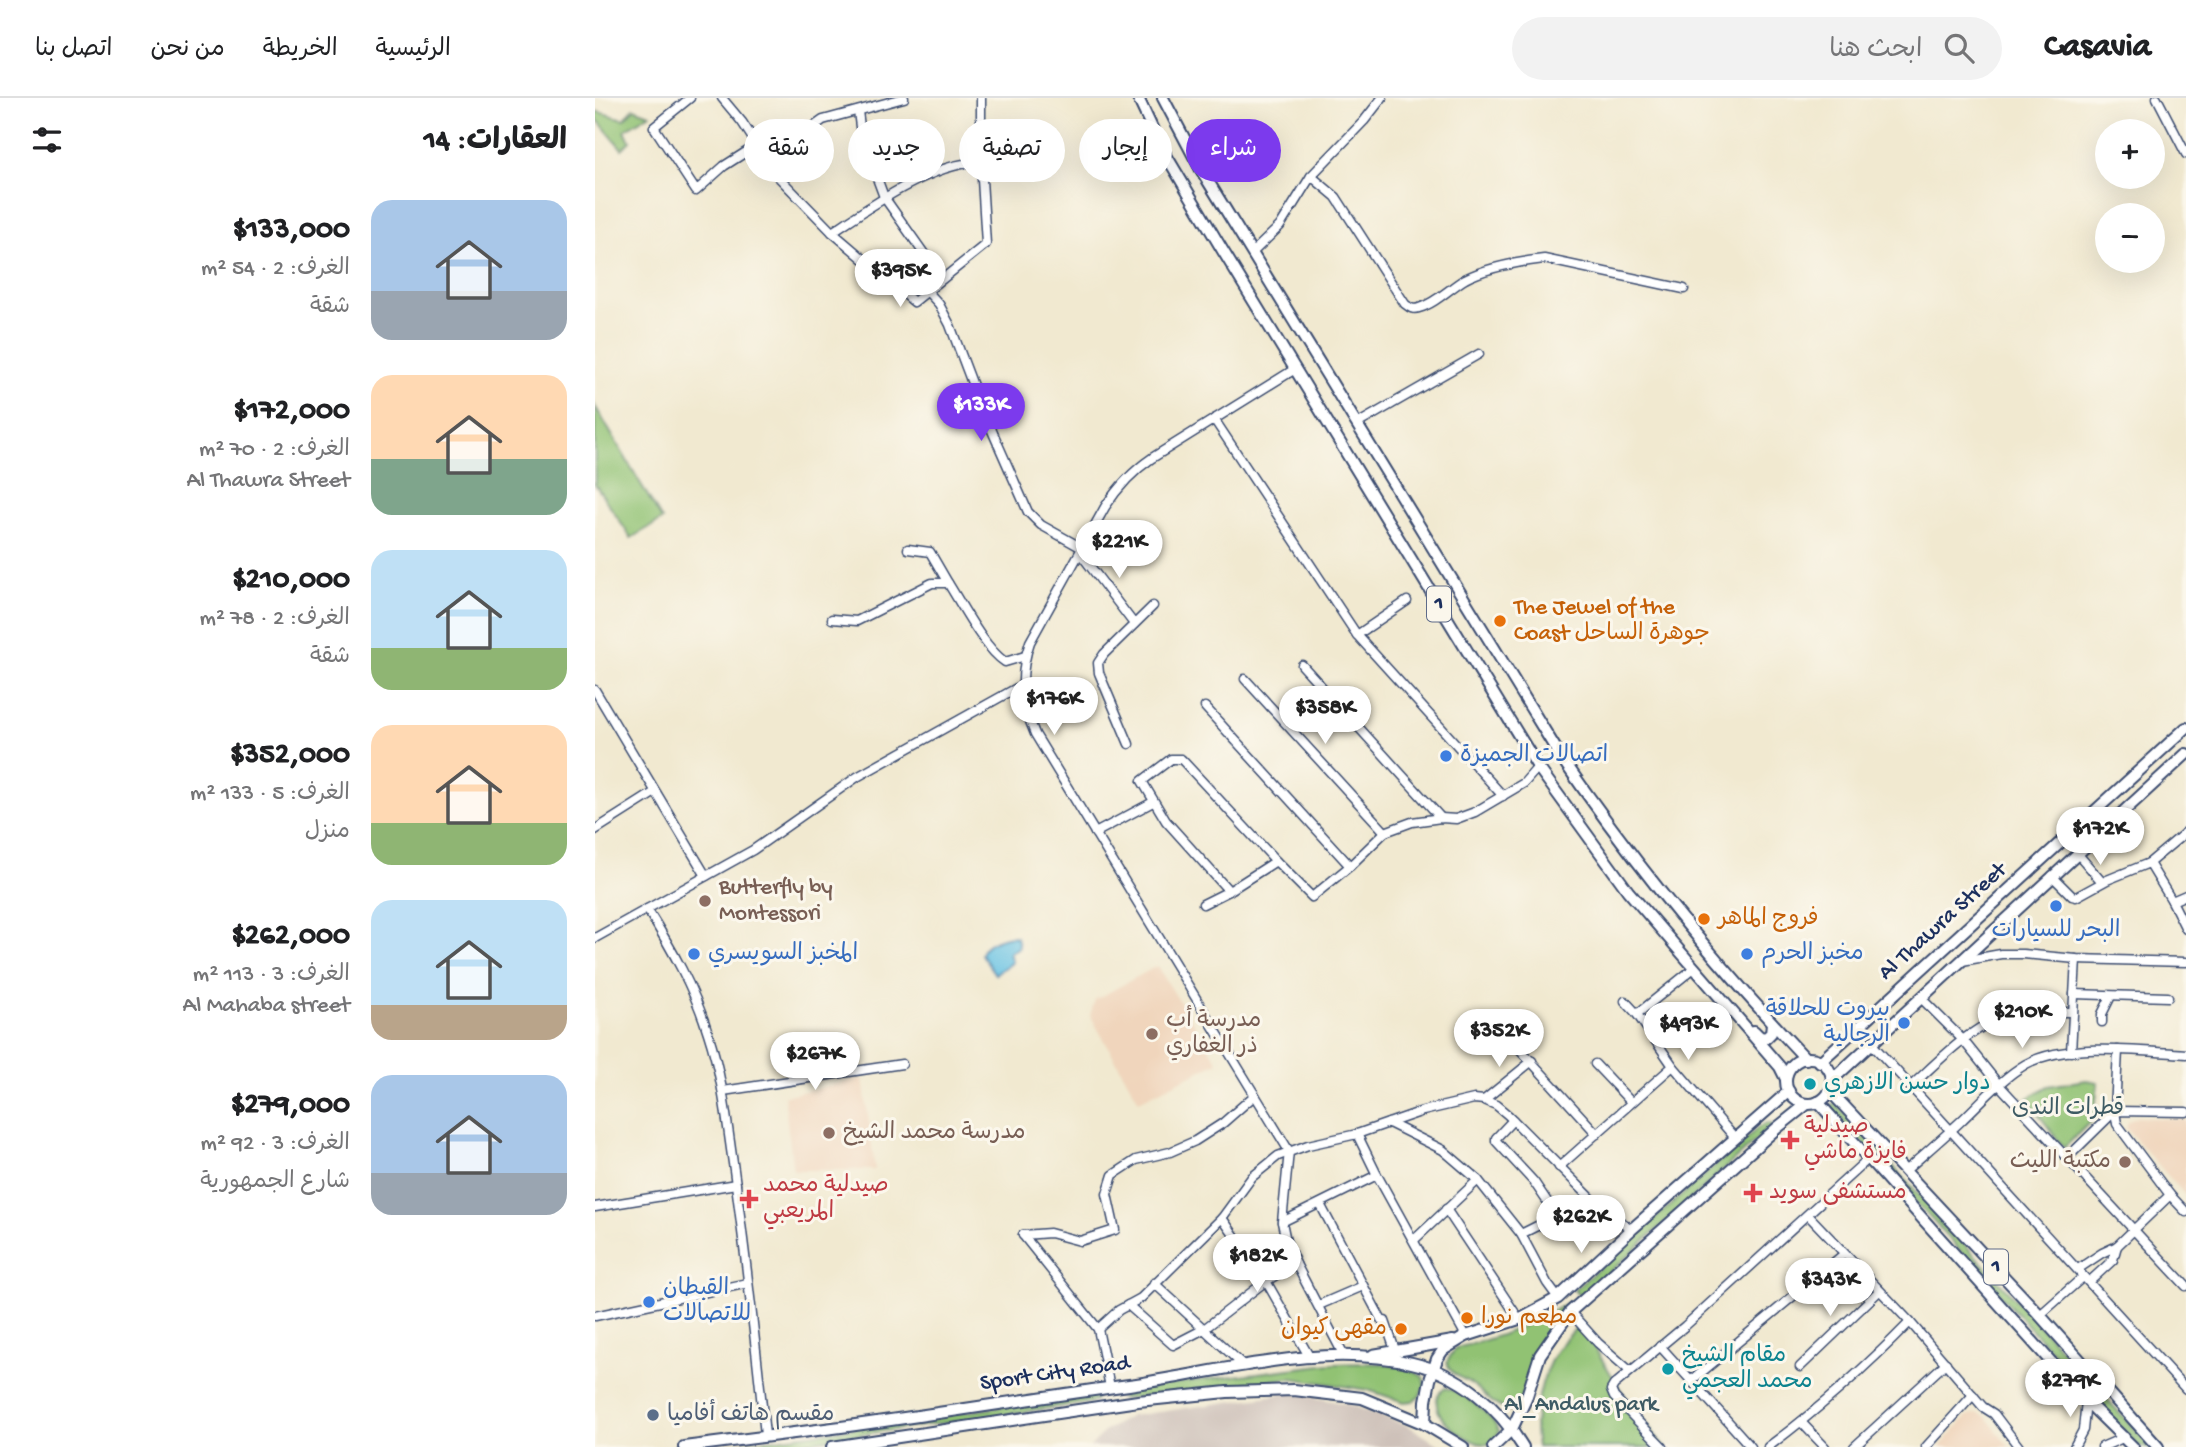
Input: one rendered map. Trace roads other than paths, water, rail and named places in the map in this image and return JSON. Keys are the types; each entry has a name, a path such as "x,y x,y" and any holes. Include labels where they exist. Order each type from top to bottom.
{"main road":[{"name":"1","path":"1138,98 1160,145 1180,179 1538,767 1627,891 1780,1067 1786,1079"},
{"name":"1","path":"1163,98 1186,142"},
{"path":"1180,179 1186,178"},
{"name":"1","path":"1209,182 1559,754 1598,811 1734,982 1806,1059"},
{"name":"Al Thawra Street","path":"1820,1062 2186,727"},
{"name":"Al Thawra Street","path":"1831,1085 1871,1043 2186,754"},
{"path":"1579,824 1598,811"},
{"path":"2050,852 2056,860 2064,864"},
{"path":"2028,873 2042,885"},
{"path":"1736,1016 1763,1038 1770,1036 1772,1023"},
{"path":"1493,1447 1512,1429 1526,1399 1540,1355 1580,1301 1777,1128 1813,1103 1831,1085 1830,1073 1820,1062 1806,1059 1793,1066 1786,1079 1789,1091 1797,1100 1813,1103"},
{"name":"1","path":"1831,1085 1905,1171 2040,1315 2158,1447"},
{"path":"1360,1357 1461,1338 1519,1319 1557,1298 1789,1091"},
{"name":"1","path":"1813,1103 1868,1159 2086,1401 2133,1447"},
{"path":"1764,1113 1775,1119 1777,1128"},
{"path":"1569,1289 1574,1298 1580,1301"},
{"path":"1425,1424 1426,1401 1433,1369 1443,1350 1461,1338"},
{"name":"Sport City Road","path":"684,1447 839,1427 1243,1365 1344,1356 1392,1360 1433,1369 1457,1380 1476,1392 1512,1429 1523,1447"},
{"name":"Sport City Road","path":"832,1447 1138,1401 1227,1392 1294,1390 1362,1398 1425,1424 1463,1447"}],"street":[{"path":"691,98 654,127 696,191 724,166 744,153"},
{"path":"722,98 744,125"},
{"path":"827,119 905,98"},
{"path":"981,98 981,119"},
{"path":"1252,253 1280,226 1311,176 1364,121 1382,98"},
{"path":"2157,98 2186,154"},
{"path":"858,111 861,135 884,197 942,279"},
{"path":"832,232 884,197 959,165"},
{"path":"1311,176 1336,197 1410,309 1425,306 1478,273 1523,261 1544,259 1684,289"},
{"path":"783,182 832,232 914,302 986,244 983,182"},
{"path":"927,291 939,304 950,325 978,399 1028,512 1041,525 1081,550 1135,624"},
{"path":"1357,424 1479,354"},
{"path":"1295,369 1134,472 1111,498 1036,631 1025,656 1022,685 1025,710 1035,734 1289,1151 1282,1222 1286,1241 1344,1356"},
{"path":"1214,419 1357,635 1503,796"},
{"path":"908,549 929,552 999,658 1005,662 1025,656"},
{"path":"832,619 857,621 932,583 948,583"},
{"path":"1357,635 1407,601"},
{"path":"1129,744 1098,667 1101,657 1153,606"},
{"path":"1302,665 1441,818"},
{"path":"1245,679 1385,832"},
{"path":"595,938 753,850 857,777 1022,685"},
{"path":"595,690 706,876"},
{"path":"1205,706 1350,866"},
{"path":"1229,891 1166,821 1142,781 1171,759 1181,759 1312,897 1350,866 1385,832 1412,822 1466,816 1524,783 1538,767"},
{"path":"595,830 655,792"},
{"path":"1095,833 1153,802"},
{"path":"2052,876 2076,897 2149,863 2186,832"},
{"path":"2077,853 2102,883"},
{"path":"1203,904 1276,861"},
{"path":"2149,863 2186,929"},
{"path":"2172,901 2186,895"},
{"path":"647,909 677,959 694,995 714,1052 723,1091 765,1435"},
{"path":"1961,961 2001,954 2186,962"},
{"path":"2071,1052 2076,959"},
{"path":"1637,1014 1694,968"},
{"path":"2074,994 2168,998"},
{"path":"2102,1022 2102,1014 2111,996"},
{"path":"1920,998 1963,1041 1999,1085 2186,1286"},
{"path":"1625,1001 1673,1066 1735,1138"},
{"path":"1910,1087 1963,1041 1993,1020 2019,1012 2072,1012"},
{"path":"1506,1034 1597,1134"},
{"path":"1871,1043 2186,1389"},
{"path":"2117,1050 2117,1125 2186,1212"},
{"path":"1905,1171 1999,1085 2027,1064 2052,1055 2071,1052 2117,1050 2186,1054"},
{"path":"1484,1100 1532,1062"},
{"path":"1595,1063 1631,1102"},
{"path":"723,1091 902,1064"},
{"path":"1559,1167 1673,1066"},
{"path":"1110,1387 1098,1329 1023,1235 1051,1233 1080,1241 1115,1230 1107,1194 1113,1175 1136,1160 1170,1152 1195,1141 1223,1123 1255,1095"},
{"path":"1098,1329 1141,1298 1222,1218 1252,1177 1269,1162 1289,1151 1357,1134 1423,1111 1474,1099 1496,1105 1604,1212 1632,1229"},
{"path":"2067,1158 2115,1111 2186,1112"},
{"path":"1513,1120 1495,1140 1534,1182 1557,1216 1521,1234"},
{"path":"1389,1123 1443,1150 1478,1180 1521,1234 1557,1298"},
{"path":"1357,1134 1461,1338"},
{"path":"1663,1447 1615,1397 1611,1390 1614,1385 1685,1326 1868,1159"},
{"path":"1282,1222 1377,1175"},
{"path":"1413,1241 1478,1180"},
{"path":"595,1208 736,1184"},
{"path":"2040,1315 2083,1276 2102,1252 2117,1246 2170,1195"},
{"path":"1320,1204 1382,1321 1385,1321 1395,1350"},
{"path":"1446,1209 1519,1319"},
{"path":"1808,1215 1910,1322 1983,1407 1994,1414 2019,1447"},
{"path":"1222,1218 1266,1281 1310,1358"},
{"path":"2083,1276 2113,1259 2117,1246"},
{"path":"1691,1381 1844,1254"},
{"path":"1128,1305 1173,1345 1203,1329 1266,1281 1296,1264"},
{"path":"595,1316 748,1283"},
{"path":"1154,1283 1243,1365"},
{"path":"1319,1305 1363,1286"},
{"path":"1800,1367 1879,1291"},
{"path":"1570,1312 1630,1371"},
{"path":"1768,1447 1801,1423 1876,1357 1910,1322"},
{"path":"1660,1346 1751,1447"},
{"path":"1854,1447 1946,1363"},
{"path":"1926,1447 1973,1395"},
{"path":"2084,1447 2086,1401"},
{"path":"1801,1423 1825,1447"},
{"path":"2074,1447 2083,1430"},
{"path":"2102,1447 2125,1437"}],"water":[{"path":"1011,936 1017,937 1019,947 1009,953 1012,962 995,974 981,954 989,944"}],"place":[{"name":"The Jewel of the Coast جوهرة الساحل","path":"1500,621"},
{"name":"اتصالات الجميزة","path":"1446,756"},
{"name":"Butterfly by Montessori","path":"705,901"},
{"name":"البحر للسيارات","path":"2056,906"},
{"name":"فروج الماهر","path":"1704,919"},
{"name":"المخبز السويسري","path":"694,954"},
{"name":"مخبز الحرم","path":"1747,954"},
{"name":"بيروت للحلاقة الرجالية","path":"1904,1023"},
{"name":"مدرسة أب ذر الغفاري","path":"1152,1034"},
{"name":"دوار حسن الازهري","path":"1810,1084"},
{"name":"مدرسة محمد الشيخ","path":"829,1133"},
{"name":"صيدلية فايزة ماشي","path":"1790,1140"},
{"name":"مكتبة الليث","path":"2125,1162"},
{"name":"مستشفى سويد","path":"1753,1193"},
{"name":"صيدلية محمد المريعبي","path":"749,1199"},
{"name":"القبطان للاتصالات","path":"649,1302"},
{"name":"مطعم نورا","path":"1467,1318"},
{"name":"مقهى كيوان","path":"1401,1329"},
{"name":"مقام الشيخ محمد العجمي","path":"1668,1369"},
{"name":"مقسم هاتف أفاميا","path":"653,1415"}],"park label":[{"name":"قطرات الندى","path":"2068,1109"},
{"name":"Al_Andalus park","path":"1581,1405"}]}
